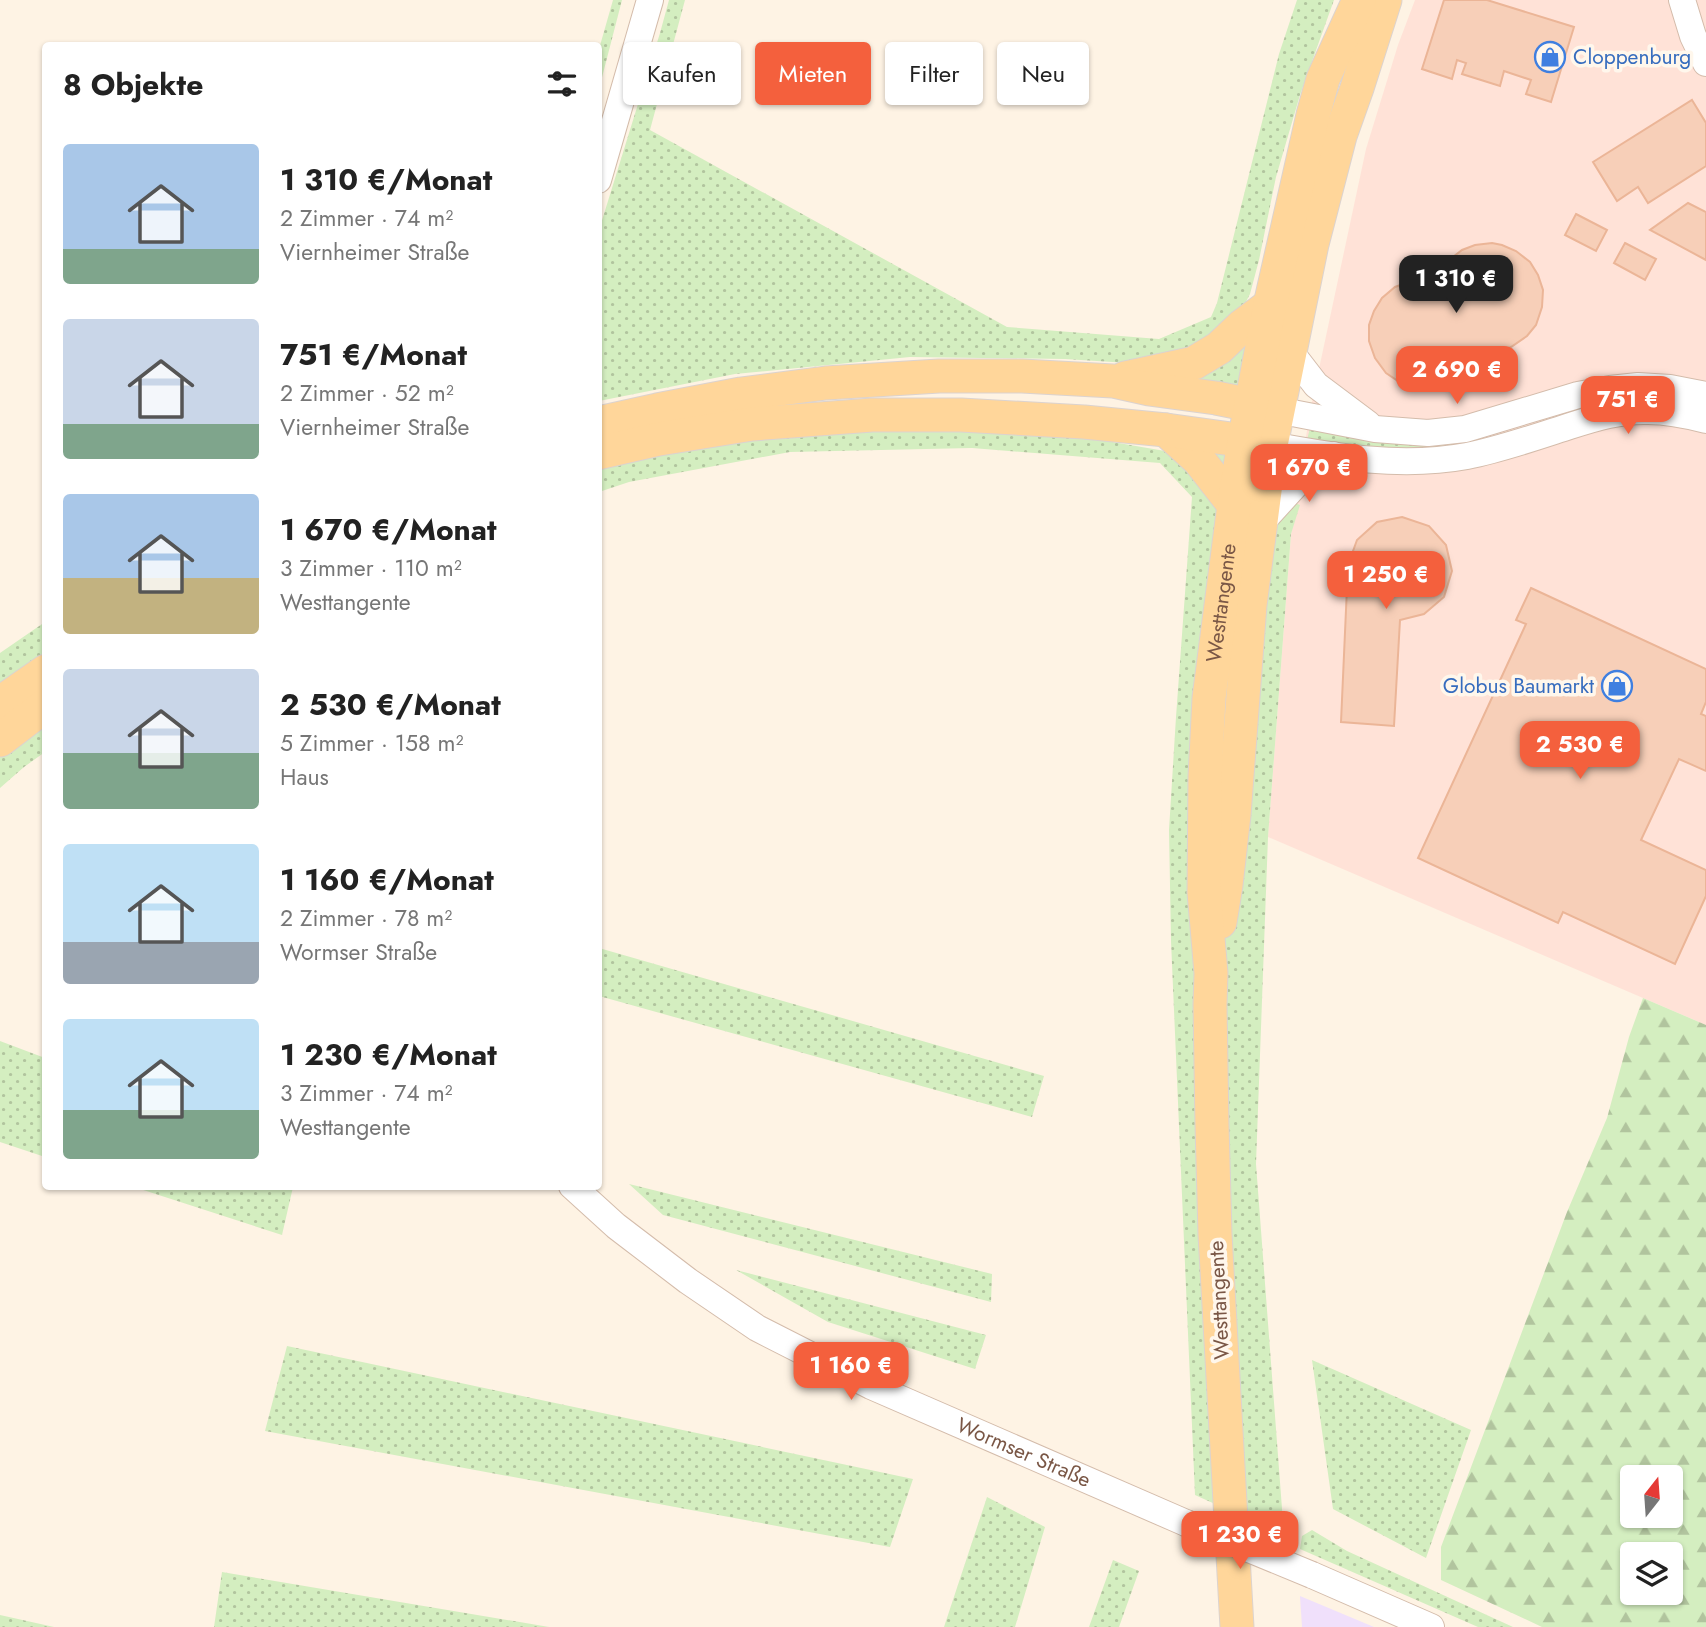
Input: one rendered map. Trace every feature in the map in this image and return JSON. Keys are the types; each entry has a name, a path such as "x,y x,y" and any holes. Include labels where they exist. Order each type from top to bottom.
{"main road":[{"name":"Westtangente","path":"1237,1627 1215,1234 1211,973 1204,892 1209,698 1234,505 1257,443 1264,407 1270,305 1323,79 1359,0"},
{"name":"Westtangente","path":"1264,407 1289,350 1312,244 1340,136 1385,0"},
{"path":"1113,381 1194,363 1219,348 1270,305"},
{"path":"602,422 729,397 826,383 939,376 1022,376 1113,381 1264,407"},
{"path":"602,452 659,439 752,425 872,415 961,415 1084,422 1257,443"},
{"path":"1166,430 1199,460 1234,505"},
{"name":"Westtangente","path":"1211,973 1234,815 1250,605 1260,524 1257,443"},
{"path":"0,703 42,674"},
{"path":"0,740 42,708"}],"street":[{"path":"602,166 649,0"},
{"path":"1682,0 1693,36 1706,63"},
{"path":"1289,350 1316,385 1376,429"},
{"path":"1264,407 1376,429 1428,433 1465,429 1610,389 1638,386 1670,388 1706,395"},
{"path":"1257,443 1334,455 1396,461 1428,460 1496,449 1603,416 1627,412 1647,410 1686,414 1706,420"},
{"path":"1260,524 1300,480 1334,455"},
{"name":"Wormser Straße","path":"576,1190 617,1226 688,1281 757,1328 871,1386 1431,1627"}],"shaded area":[{"path":"1415,0 1706,0 1706,1025 1268,837 1291,534 1310,411 1366,149"},
{"path":"1300,1596 1374,1627 1302,1627"}],"green space":[{"path":"613,0 622,0 602,77 601,42"},
{"path":"669,0 685,0 674,42 657,42"},
{"path":"1297,0 1334,0 1300,95 1276,177 1250,294 1235,323 1160,365 1065,359 910,357 735,374 602,400 602,220 638,105 657,105 650,130 1007,327 1159,339 1211,317 1217,303 1279,54"},
{"path":"1248,328 1239,385 1186,377"},
{"path":"911,425 1101,440 1165,451 1198,448 1227,452 1250,485 1300,505 1291,534 1268,837 1256,1164 1284,1535 1195,1495 1171,941 1169,830 1192,497 1160,463 972,448 790,452 629,482 602,491 602,462 677,443"},
{"path":"1310,428 1457,443 1457,448 1381,450 1307,440"},
{"path":"42,624 42,654 0,685 0,653"},
{"path":"42,720 42,754 0,788 0,751"},
{"path":"602,949 1044,1076 1032,1117 602,997"},
{"path":"1643,998 1706,1025 1706,1627 1542,1627 1441,1580 1441,1547 1567,1212 1607,1118 1629,1037"},
{"path":"0,1041 42,1057 42,1156 0,1142"},
{"path":"629,1184 992,1274 991,1302 663,1215"},
{"path":"143,1190 292,1190 282,1235"},
{"path":"736,1270 986,1335 975,1369 828,1322"},
{"path":"287,1346 913,1479 890,1547 265,1431"},
{"path":"1312,1360 1471,1430 1426,1558 1333,1509"},
{"path":"987,1497 1045,1527 1015,1627 944,1627"},
{"path":"1312,1530 1347,1551 1513,1627 1478,1627 1300,1549 1302,1536"},
{"path":"1113,1560 1139,1571 1119,1627 1089,1627"},
{"path":"222,1572 549,1627 214,1627"},
{"path":"0,1615 54,1627 0,1627"}],"building":[{"path":"1444,0 1487,0 1574,27 1551,102 1526,94 1531,80 1504,71 1500,86 1462,74 1466,63 1457,60 1452,79 1422,69"},
{"path":"1692,100 1706,123 1706,166 1648,203 1638,187 1617,201 1593,162"},
{"path":"1688,203 1706,212 1706,260 1650,230"},
{"path":"1576,214 1607,230 1596,251 1565,235"},
{"path":"1492,243 1516,251 1530,262 1538,275 1543,290 1542,307 1536,325 1527,336 1511,347 1494,352 1475,350 1467,366 1456,377 1438,386 1416,387 1401,383 1386,373 1375,358 1369,341 1369,325 1382,298 1395,287 1414,280 1437,281 1445,266 1462,250"},
{"path":"1625,243 1656,259 1645,280 1614,263"},
{"path":"1402,517 1429,526 1446,545 1452,571 1444,597 1424,614 1400,620 1394,726 1341,722 1348,565 1357,540 1377,522"},
{"path":"1531,588 1706,669 1706,702 1701,714 1706,716 1706,771 1679,759 1641,840 1706,870 1706,896 1675,964 1563,912 1558,923 1418,858 1526,624 1516,620"}],"place":[{"name":"Cloppenburg","path":"1550,57"},
{"name":"Globus Baumarkt","path":"1617,686"}]}
